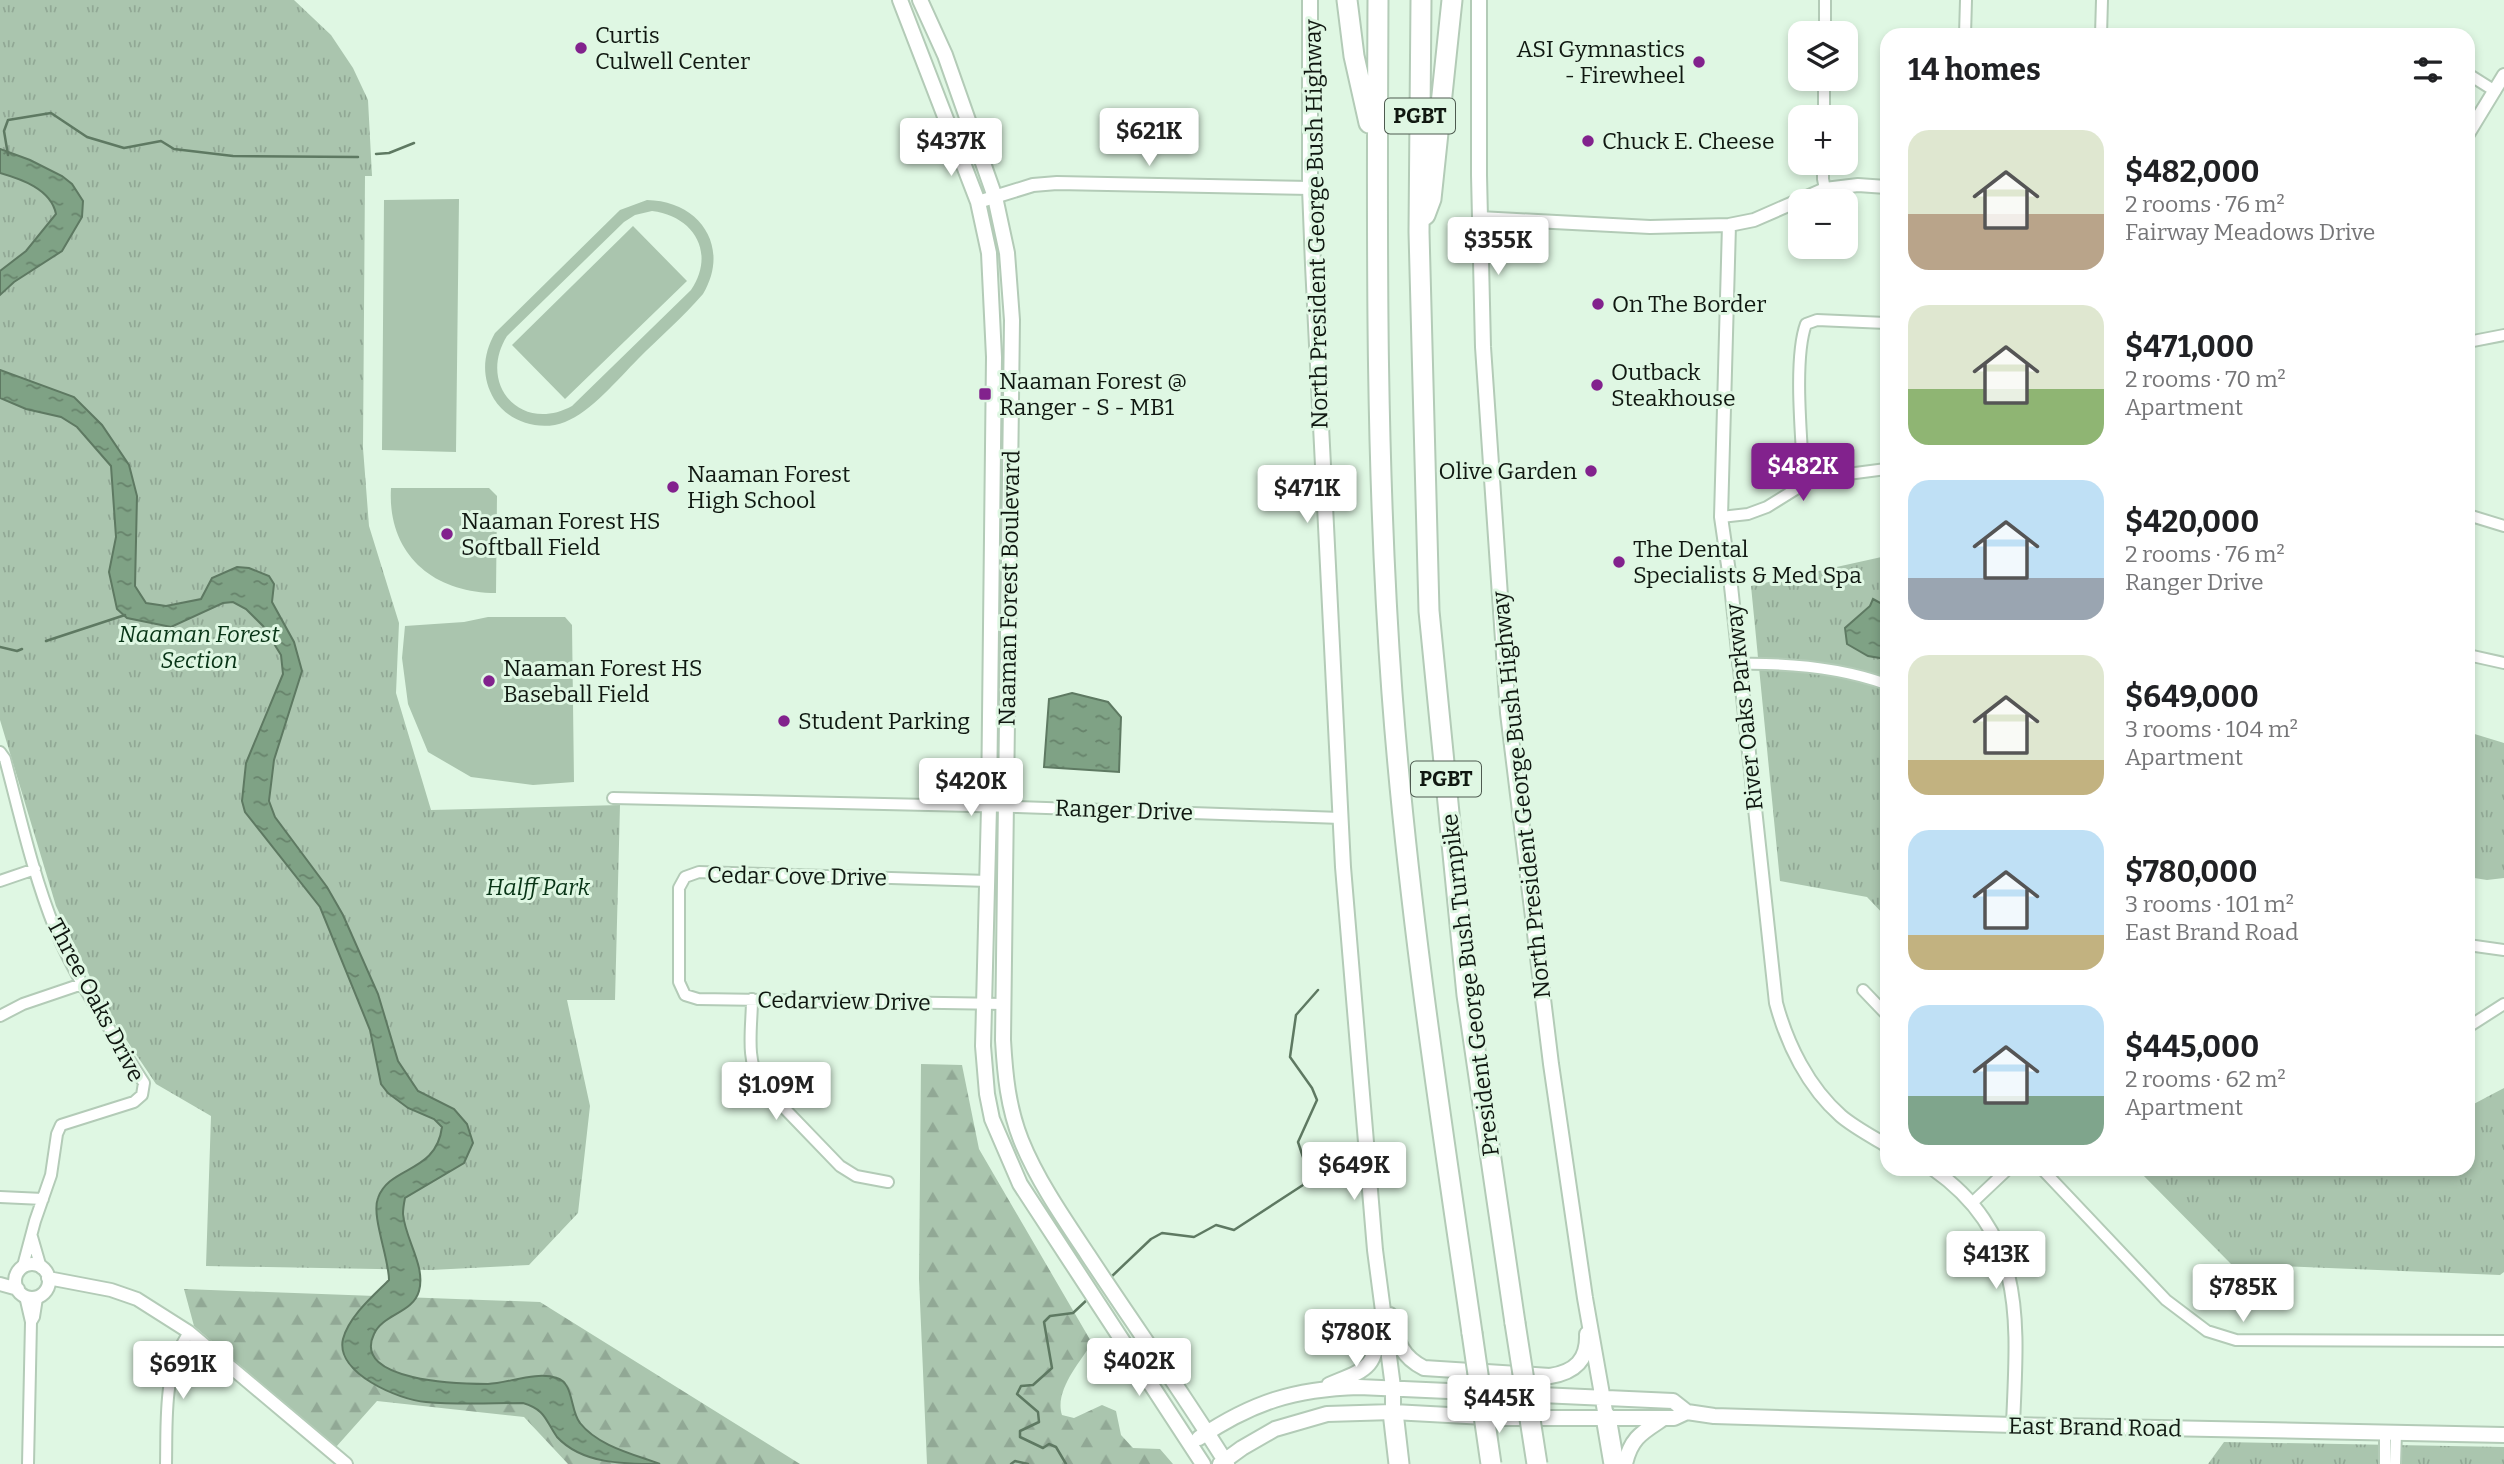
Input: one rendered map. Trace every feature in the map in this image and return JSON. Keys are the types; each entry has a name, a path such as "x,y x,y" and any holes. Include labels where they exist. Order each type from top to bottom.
{"highway":[{"path":"1347,0 1354,56 1377,159"},
{"name":"President George Bush Turnpike","path":"1378,0 1379,460 1394,719 1418,953 1491,1464"},
{"name":"President George Bush Turnpike","path":"1421,0 1419,232 1429,611 1467,995 1537,1464"},
{"path":"1419,232 1431,199 1452,0"},
{"path":"1605,1408 1614,1464"},
{"path":"1393,1412 1399,1464"}],"main road":[{"name":"Naaman Forest Boulevard","path":"900,0 978,202 989,253 993,360 984,1046 987,1094 992,1119 1018,1181 1203,1464"},
{"name":"Naaman Forest Boulevard","path":"920,0 946,55 995,197 1011,282 1004,1004 1006,1081 1014,1121 1035,1171 1224,1463"},
{"name":"North President George Bush Highway","path":"1310,0 1310,188 1326,564 1343,867 1375,1250 1393,1387 1393,1412"},
{"name":"North President George Bush Highway","path":"1479,0 1479,218 1485,396 1508,713 1551,1064 1585,1298 1605,1408"},
{"path":"915,37 946,55"},
{"path":"993,360 1011,363"},
{"path":"1018,1181 1035,1171"},
{"path":"1375,1250 1382,1263 1390,1313 1401,1347 1409,1360 1424,1368 1550,1376 1566,1374 1578,1364 1585,1351 1585,1298"},
{"path":"1320,1388 1364,1368 1372,1362 1378,1348 1371,1259 1375,1250"},
{"name":"East Brand Road","path":"1190,1444 1234,1416 1262,1403 1320,1388 1393,1387 1605,1408 1664,1418 1674,1418 1687,1412 1740,1417 2013,1425 2504,1435"},
{"name":"East Brand Road","path":"1224,1463 1249,1444 1293,1422 1326,1414 1393,1412 1504,1418 1672,1401 1687,1412"},
{"path":"1625,1464 1629,1448 1639,1435 1664,1418"}],"street":[{"path":"1825,0 1825,21"},
{"path":"1965,28 1966,0"},
{"path":"2101,28 2102,0"},
{"path":"2475,123 2504,75"},
{"path":"2475,78 2495,90"},
{"path":"1824,175 1825,189 1858,185 1880,187"},
{"path":"978,202 1033,185 1057,183 1310,188"},
{"path":"1479,218 1650,227 1729,225 1754,220 1788,205"},
{"name":"River Oaks Parkway","path":"1729,225 1721,517 1731,586 1776,1003 1783,1029 1822,1096 1840,1115 1880,1141"},
{"path":"1804,484 1800,381 1802,335 1806,324 1817,320 1880,323"},
{"path":"2475,341 2504,335"},
{"path":"1721,517 1748,514 1767,507 1804,484 1825,477 1880,470"},
{"path":"2475,517 2504,526"},
{"path":"2475,657 2504,663"},
{"path":"1738,664 1794,664 1880,682"},
{"name":"Three Oaks Drive","path":"0,752 5,759 55,930 82,984 144,1083 142,1095 134,1102 61,1125 57,1134 51,1175 20,1269"},
{"name":"Ranger Drive","path":"613,798 1341,818"},
{"path":"0,881 36,869"},
{"name":"Cedar Cove Drive","path":"685,995 679,982 679,888 685,877 699,872 988,881"},
{"path":"2475,946 2504,950"},
{"path":"0,1016 23,1004 82,984"},
{"path":"1863,990 1880,1008"},
{"name":"Cedarview Drive","path":"685,995 698,999 1004,1004"},
{"path":"752,999 751,1061 753,1072 761,1084 840,1166 856,1176 888,1182"},
{"path":"2475,1023 2504,1004"},
{"path":"1943,1176 1972,1203 1990,1230 2013,1289 2016,1327 2013,1425"},
{"path":"1972,1203 2001,1176"},
{"path":"2049,1176 2166,1300 2207,1331 2236,1340 2504,1341"},
{"path":"0,1197 43,1199"},
{"path":"31,1294 49,1286 32,1237"},
{"path":"0,1276 32,1264 44,1273 79,1283 84,1287 111,1290 137,1299 189,1332 338,1462"},
{"path":"20,1269 15,1280 31,1294 28,1464"},
{"path":"0,1284 31,1294 79,1290 84,1287"},
{"path":"166,1464 168,1385 179,1347 189,1332"},
{"path":"2385,1464 2390,1432"},
{"path":"2390,1432 2395,1464"}],"green space":[{"name":"Naaman Forest Section","path":"0,0 294,0 331,35 353,68 368,100 372,176 365,176 363,448 369,526 399,623 396,693 431,810 620,805 615,1000 567,1000 590,1106 578,1213 529,1265 431,1270 206,1266 211,1116 156,1084 105,1008 56,906 0,720"},
{"path":"459,199 456,452 382,450 384,200"},
{"path":"647,200 666,202 682,208 695,218 712,244 714,260 711,277 703,294 585,411 555,425 535,425 516,419 500,407 487,382 485,366 491,341 495,333 620,210","holes":["652,211 667,214 689,228 701,250 698,276 691,290 572,406 553,413 536,414 521,409 509,400 501,387 497,371 499,354 507,336 624,222 635,215"]},
{"path":"633,226 687,281 565,399 512,345"},
{"name":"Naaman Forest HS Softball Field","path":"391,488 489,488 497,496 496,593 452,586 418,565 397,532 392,511"},
{"path":"1880,557 1880,911 1867,897 1780,881 1751,586"},
{"name":"Naaman Forest HS Baseball Field","path":"488,617 565,617 572,625 574,782 533,785 471,777 428,752 408,704 402,658 405,626 464,622"},
{"path":"2475,734 2504,743 2504,878 2475,878"},
{"path":"921,1064 962,1065 979,1149 1092,1343 1065,1387 1060,1406 1062,1415 1074,1418 1102,1405 1116,1411 1121,1435 1133,1448 1160,1449 1173,1464 927,1464 919,1279"},
{"path":"2504,1088 2504,1272 2500,1275 2231,1264 2144,1176 2475,1176 2475,1103"},
{"path":"184,1289 540,1302 800,1464 568,1464 524,1417 377,1401 336,1447 194,1326"},
{"path":"2224,1442 2504,1447 2504,1464 2208,1464"}],"water":[{"path":"0,149 62,176 72,184 83,201 82,217 62,251 14,282 0,295 0,271 26,251 56,214 48,198 34,186 0,173"},
{"path":"0,370 74,397 102,425 129,465 137,496 135,586 146,603 166,606 201,599 212,578 237,567 249,568 269,576 274,584 272,602 294,642 302,671 274,760 269,801 275,817 327,887 343,915 378,994 398,1061 418,1091 454,1109 467,1124 473,1143 464,1163 405,1198 403,1214 418,1262 419,1291 411,1304 378,1327 371,1350 378,1362 393,1371 413,1377 456,1383 488,1384 540,1376 557,1378 566,1385 577,1418 587,1431 617,1448 660,1464 618,1463 578,1453 557,1437 541,1412 523,1403 414,1400 371,1382 349,1363 343,1351 346,1330 363,1306 389,1280 378,1226 378,1198 392,1180 431,1153 438,1142 442,1127 434,1119 408,1108 381,1084 370,1030 320,907 245,812 242,801 246,763 283,674 281,655 263,626 246,609 233,602 223,603 171,627 127,618 117,609 109,572 116,537 111,466 77,427 61,417 26,409 0,398"},
{"path":"1873,599 1880,603 1880,658 1868,656 1847,644 1845,628 1870,606"},
{"path":"1072,693 1108,702 1121,717 1119,772 1044,767 1049,699"}],"waterway":[{"path":"8,155 4,131 8,120 51,113 87,137 124,148 161,141 174,149 233,156 358,157"},
{"path":"376,154 389,153 414,143"},
{"path":"46,641 125,615"},
{"path":"0,647 17,651 22,649"},
{"path":"1110,1278 1151,1239 1162,1233 1194,1237 1216,1225 1234,1230 1303,1185 1308,1172 1298,1142 1317,1100 1312,1088 1290,1057 1296,1015 1318,990"},
{"path":"1066,1464 1056,1447 1049,1444 1043,1448 1020,1437 1020,1431 1039,1422 1038,1412 1017,1394 1021,1386 1033,1385 1052,1368 1044,1322 1050,1316 1073,1313 1090,1297"},
{"path":"1011,1464 1015,1461 1028,1464"}],"place":[{"name":"Curtis Culwell Center","path":"581,48"},
{"name":"ASI Gymnastics - Firewheel","path":"1699,62"},
{"name":"Chuck E. Cheese","path":"1588,141"},
{"name":"On The Border","path":"1598,304"},
{"name":"Outback Steakhouse","path":"1597,385"},
{"name":"Naaman Forest @ Ranger - S - MB1","path":"985,394"},
{"name":"Olive Garden","path":"1591,471"},
{"name":"Naaman Forest High School","path":"673,487"},
{"name":"Naaman Forest HS Softball Field","path":"447,534"},
{"name":"The Dental Specialists & Med Spa","path":"1619,562"},
{"name":"Naaman Forest HS Baseball Field","path":"489,681"},
{"name":"Student Parking","path":"784,721"}],"park label":[{"name":"Halff Park","path":"538,887"}]}
